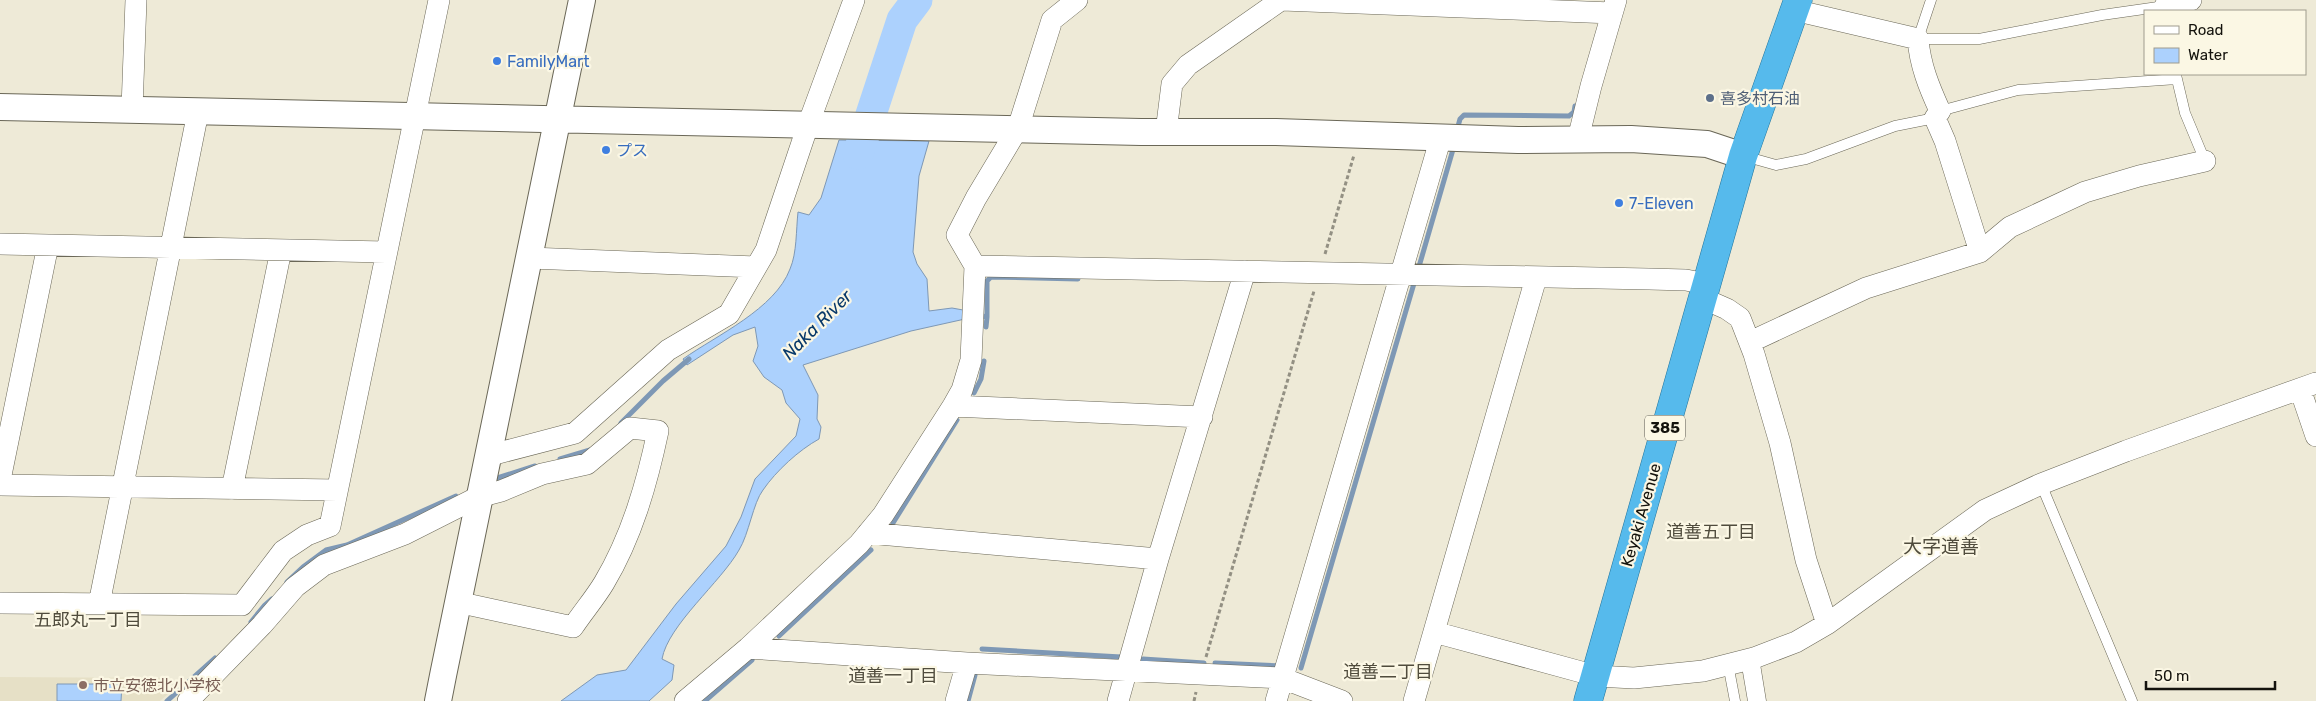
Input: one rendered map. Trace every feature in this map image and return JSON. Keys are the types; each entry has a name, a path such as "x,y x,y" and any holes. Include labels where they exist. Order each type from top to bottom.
{"highway":[{"name":"385","path":"1744,156 1791,3"},
{"name":"Keyaki Avenue","path":"1592,688 1744,156"}],"street":[{"path":"132,109 136,0"},
{"path":"242,605 283,551 307,535 330,526 438,0"},
{"path":"438,701 481,480 530,258 582,0"},
{"path":"188,701 262,625 294,587 324,565 404,534 481,480 575,433 668,350 729,314 766,250 814,125 854,0"},
{"path":"684,701 748,648 859,544 883,515 962,390 971,360 975,266 957,235 1012,128 1052,20 1077,0"},
{"path":"1166,132 1172,84 1188,66 1281,0 1614,6 1578,139"},
{"path":"2165,6 2191,0"},
{"path":"1791,3 1918,39 1921,62 1927,84 1980,252"},
{"path":"0,107 1166,132 1276,132 1360,136 1631,139 1707,144 1744,156"},
{"path":"99,604 198,112"},
{"path":"1276,701 1441,137"},
{"path":"1750,342 1866,288 1980,252 2010,227 2085,192 2140,176 2205,161"},
{"path":"0,244 386,252"},
{"path":"0,480 48,245"},
{"path":"232,489 281,250"},
{"path":"530,258 756,267"},
{"path":"975,266 1686,280 1740,318 1750,342 1780,442 1806,560 1827,624"},
{"path":"1118,701 1158,559 1246,271"},
{"path":"1414,701 1536,278"},
{"path":"1434,632 1592,688 1634,678 1703,671 1796,642 1827,624 1984,510 2041,484 2174,433 2308,386 2316,436"},
{"path":"953,406 1202,417"},
{"path":"458,602 573,627 604,583 634,519 648,479 658,431 630,428 587,464 542,474 501,491 481,480"},
{"path":"0,485 337,490"},
{"path":"868,533 1158,559"},
{"path":"0,603 242,605 262,625"},
{"path":"748,648 967,663 1282,678 1342,701"},
{"path":"956,701 967,663"}],"lane":[{"path":"1931,0 1918,39 1979,39 2102,15 2165,6"},
{"path":"1744,156 1776,165 1806,159 1895,126 2018,90 2176,76 2185,113 2205,161"},
{"path":"2041,484 2132,701"},
{"path":"1735,701 1743,660"},
{"path":"1743,660 1753,701"},
{"path":"1743,660 1761,701"}],"path":[{"path":"1201,675 1360,136"}],"shaded area":[{"name":"市立安徳北小学校","path":"0,677 165,678 169,693 160,701 0,701"}],"water":[{"path":"839,140 929,141 919,176 913,252 917,264 927,279 929,311 952,308 963,310 965,319 911,331 803,365 818,395 817,419 821,427 819,439 796,455 768,483 756,503 746,536 739,550 674,632 666,646 662,659 674,665 672,680 649,701 561,701 597,675 626,670 676,604 726,546 741,517 755,479 796,436 800,419 786,403 782,390 764,377 753,361 758,346 755,327 733,335 687,365 683,359 759,309 772,297 782,283 790,269 794,256 798,212 809,215 821,198"},
{"path":"57,684 122,684 121,701 57,701"}],"waterway":[{"name":"Naka River","path":"858,154 902,20 917,0"},
{"path":"1457,130 1460,119 1464,115 1569,116 1574,112 1575,106"},
{"path":"1418,270 1454,146"},
{"path":"982,316 987,317 987,281 991,277 1078,279"},
{"path":"1301,668 1415,280"},
{"path":"986,327 987,317"},
{"path":"621,423 663,381 689,359"},
{"path":"974,393 981,379 984,361"},
{"path":"893,523 957,420"},
{"path":"560,459 590,450"},
{"path":"491,480 535,466"},
{"path":"287,582 326,550 347,545 456,496"},
{"path":"779,636 871,550"},
{"path":"251,622 272,599"},
{"path":"982,649 1121,657"},
{"path":"167,701 215,658"},
{"path":"1143,659 1204,663"},
{"path":"705,701 752,660"},
{"path":"1215,663 1281,666"},
{"path":"968,701 975,675"}],"place":[{"name":"FamilyMart","path":"497,61"},
{"name":"喜多村石油","path":"1710,98"},
{"name":"プス","path":"606,150"},
{"name":"7-Eleven","path":"1619,203"},
{"name":"市立安徳北小学校","path":"83,685"}],"district":[{"name":"道善五丁目","path":"1711,532"},
{"name":"大字道善","path":"1941,546"},
{"name":"五郎丸一丁目","path":"88,620"},
{"name":"道善二丁目","path":"1388,672"},
{"name":"道善一丁目","path":"893,676"}]}
